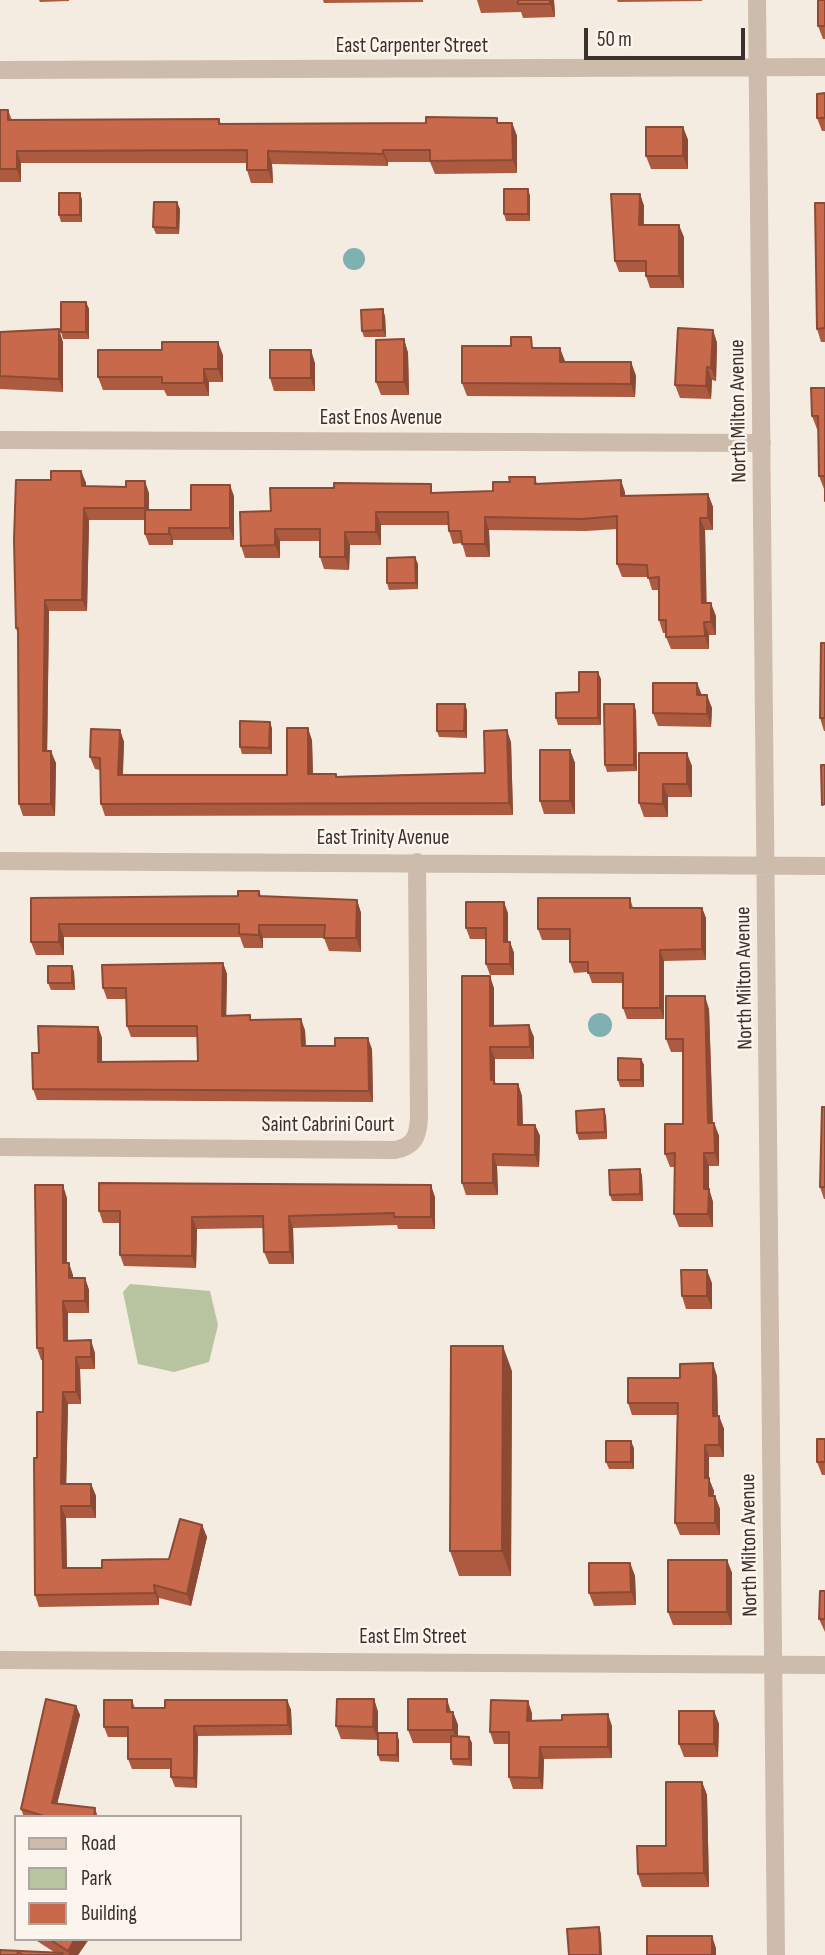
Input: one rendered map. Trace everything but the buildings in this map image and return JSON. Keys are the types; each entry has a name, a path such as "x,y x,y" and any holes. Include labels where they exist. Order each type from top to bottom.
{"street":[{"name":"North Milton Avenue","path":"757,0 776,1955"},
{"name":"East Carpenter Street","path":"0,70 825,67"},
{"name":"East Enos Avenue","path":"0,440 762,443"},
{"name":"East Trinity Avenue","path":"0,861 767,865"},
{"name":"Saint Cabrini Court","path":"0,1147 407,1148 418,1136 419,1118 417,862"},
{"path":"767,865 825,866"},
{"name":"East Elm Street","path":"0,1660 825,1665"}],"green space":[{"path":"130,1284 210,1291 218,1325 209,1362 174,1372 138,1364 123,1292"}],"water":[{"path":"350,248 358,248 365,255 365,263 358,270 350,270 343,263 343,255"},
{"path":"600,1013 611,1020 612,1025 605,1036 600,1037 589,1030 588,1025 595,1014"}]}
